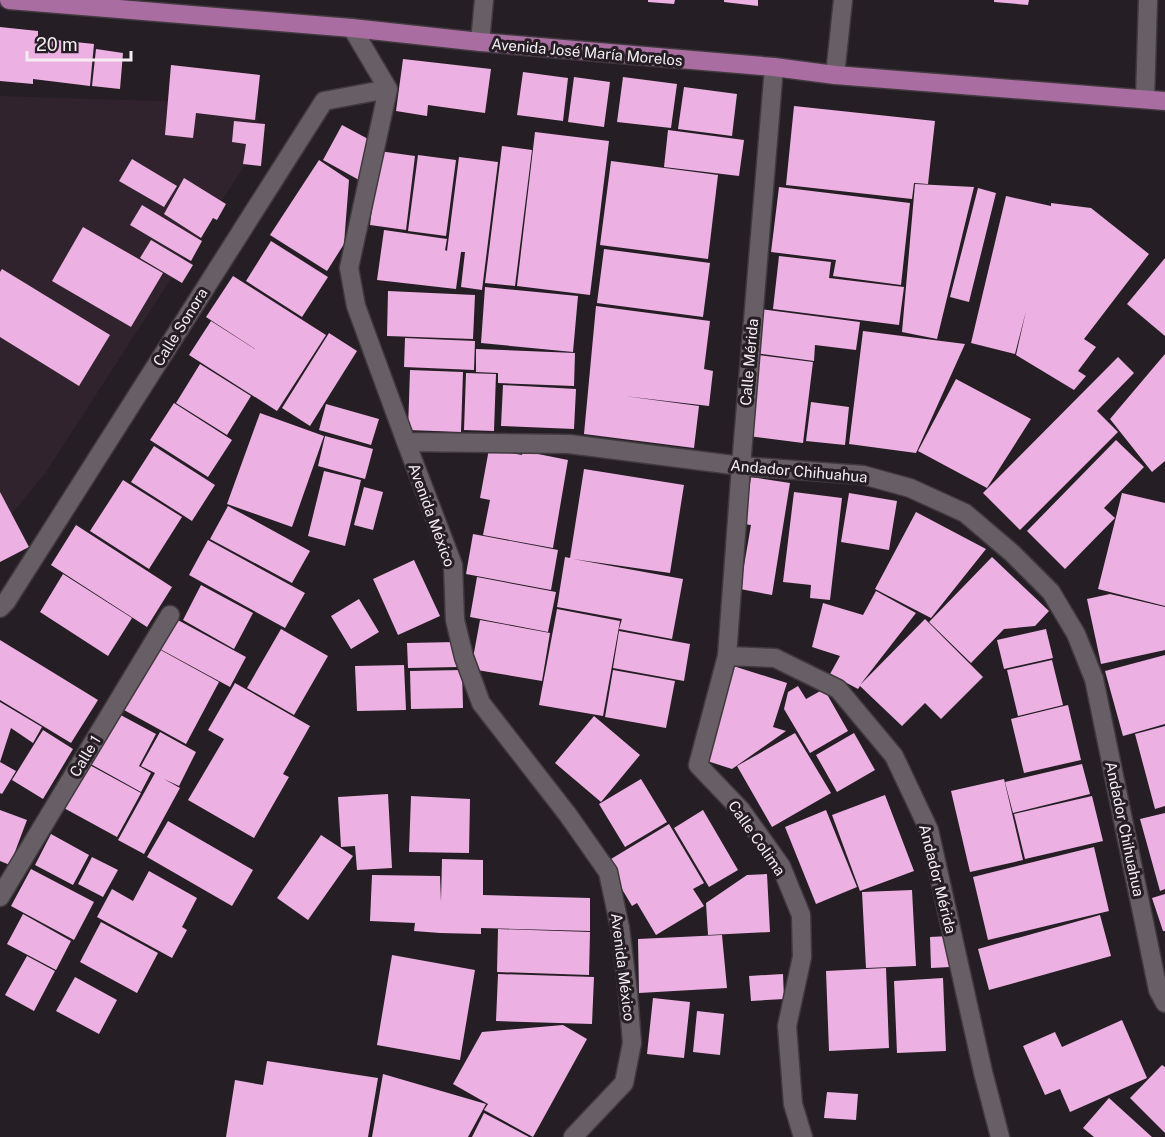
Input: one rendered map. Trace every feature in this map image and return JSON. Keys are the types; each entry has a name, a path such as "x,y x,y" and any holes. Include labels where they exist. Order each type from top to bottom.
{"main road":[{"name":"Avenida José María Morelos","path":"9,0 352,28 480,42 774,67 835,75 1165,100"}],"street":[{"path":"480,42 484,0"},
{"path":"835,75 843,0"},
{"path":"1144,99 1148,0"},
{"path":"352,28 388,89"},
{"name":"Calle Mérida","path":"727,656 774,67"},
{"name":"Avenida México","path":"388,89 349,268 356,306 405,442 453,565 455,620 464,657 481,703 568,815 608,872 620,928 632,1044 624,1083 573,1137"},
{"name":"Calle Sonora","path":"0,608 324,101 388,89"},
{"name":"Andador Chihuahua","path":"405,442 569,444 741,466 863,475 910,488 965,513 1012,553 1051,592 1076,634 1094,679 1158,990 1165,1003"},
{"name":"Calle 1","path":"0,897 170,615"},
{"name":"Calle Colima","path":"727,656 698,765 741,810 781,866 801,915 802,957 788,1026 793,1104 803,1137"},
{"name":"Andador Mérida","path":"727,656 775,658 838,689 894,756 929,830 983,1072 1000,1137"}],"shaded area":[{"path":"0,96 252,104 263,137 44,475 0,528"}],"building":[{"path":"648,0 675,0 674,4 648,2"},
{"path":"724,0 758,0 758,6 724,2"},
{"path":"994,0 1029,0 1028,5 994,2"},
{"path":"0,27 38,31 38,38 94,44 90,86 33,79 33,84 0,81"},
{"path":"96,49 123,53 120,89 92,86"},
{"path":"403,59 491,69 485,113 428,105 427,116 396,111"},
{"path":"171,65 260,75 255,120 196,113 193,138 165,135"},
{"path":"523,72 568,78 563,121 517,115"},
{"path":"574,77 610,82 604,127 568,122"},
{"path":"623,77 677,84 671,128 617,122"},
{"path":"684,87 737,94 732,136 678,129"},
{"path":"794,106 935,121 928,184 914,183 912,199 786,185"},
{"path":"234,121 265,124 261,166 243,164 246,144 232,142"},
{"path":"342,125 370,140 359,180 323,160"},
{"path":"668,130 744,140 739,176 664,167"},
{"path":"535,132 609,141 590,295 517,286"},
{"path":"502,146 532,150 515,286 485,283"},
{"path":"379,151 415,156 406,230 370,225"},
{"path":"418,155 456,160 446,236 408,231"},
{"path":"459,157 498,162 482,290 461,287 465,252 461,252 456,289 377,280 384,230 447,239 445,250 447,251"},
{"path":"132,159 177,186 164,207 119,181"},
{"path":"319,160 349,180 344,244 327,271 270,235"},
{"path":"611,161 718,175 708,259 600,245"},
{"path":"184,178 226,204 217,220 213,218 201,238 164,214"},
{"path":"915,184 974,187 937,339 902,332"},
{"path":"779,187 910,203 901,285 833,276 836,260 771,252"},
{"path":"978,188 996,193 969,302 950,297"},
{"path":"1006,196 1051,206 1051,203 1091,208 1149,254 1084,339 1096,347 1078,371 1086,376 1074,390 1016,355 1026,311 1015,354 971,343"},
{"path":"142,205 202,241 191,261 130,225"},
{"path":"83,227 163,273 131,327 52,281"},
{"path":"151,240 193,265 182,283 140,258"},
{"path":"271,241 328,277 302,317 246,281"},
{"path":"604,249 710,263 703,317 597,303"},
{"path":"779,256 831,262 829,278 904,287 899,325 773,309"},
{"path":"1165,258 1165,336 1127,304"},
{"path":"2,269 110,335 79,386 0,337 0,272"},
{"path":"233,276 326,335 277,411 189,355 211,321 266,356 206,317"},
{"path":"485,287 578,296 573,352 481,343"},
{"path":"388,291 475,295 473,339 387,336"},
{"path":"596,306 710,321 704,369 713,371 709,406 624,396 699,406 694,448 584,434"},
{"path":"760,309 860,322 856,350 815,345 814,361 755,353"},
{"path":"863,331 965,344 916,453 849,444"},
{"path":"329,333 357,351 310,426 282,408"},
{"path":"405,338 475,341 474,370 404,367"},
{"path":"476,349 575,353 574,386 498,383 498,373 476,372"},
{"path":"1165,354 1165,461 1152,472 1110,419"},
{"path":"758,355 813,362 803,443 748,436"},
{"path":"1118,357 1134,373 1097,411 1118,432 1020,530 983,493"},
{"path":"200,364 251,396 227,435 176,403"},
{"path":"410,370 463,372 461,432 408,430"},
{"path":"466,373 496,374 494,431 464,430"},
{"path":"956,379 1031,419 987,488 918,451"},
{"path":"503,385 576,389 574,429 501,426"},
{"path":"811,402 849,407 845,445 806,441"},
{"path":"174,403 232,440 208,477 150,440"},
{"path":"326,404 379,419 371,445 319,430"},
{"path":"260,413 324,436 292,527 227,504"},
{"path":"325,436 373,449 365,479 318,466"},
{"path":"1116,440 1144,467 1104,508 1115,518 1065,569 1027,531"},
{"path":"154,446 215,485 192,521 131,482"},
{"path":"489,449 522,455 523,451 568,460 553,548 483,535 490,500 480,498"},
{"path":"584,469 684,485 670,573 573,559 683,579 672,639 619,629 622,619 557,607 565,557 570,558"},
{"path":"324,471 361,480 345,546 308,536"},
{"path":"751,477 790,483 772,595 740,589 751,525 744,524"},
{"path":"123,480 182,517 149,569 90,531"},
{"path":"364,487 383,492 373,530 354,525"},
{"path":"0,492 29,547 0,562"},
{"path":"794,492 842,498 830,600 810,598 811,585 783,582"},
{"path":"849,493 897,501 889,550 841,542"},
{"path":"1122,493 1165,503 1165,606 1098,589"},
{"path":"228,506 310,551 292,583 210,539"},
{"path":"916,512 986,549 931,618 875,589"},
{"path":"76,525 172,587 147,627 51,565"},
{"path":"473,534 558,550 551,590 466,574"},
{"path":"208,540 305,593 285,628 189,575"},
{"path":"992,557 1049,611 1035,626 1004,629 971,663 929,622"},
{"path":"414,560 440,616 398,635 373,579"},
{"path":"63,574 132,618 108,656 40,612"},
{"path":"477,577 556,592 548,632 470,617"},
{"path":"201,585 253,613 234,649 183,620"},
{"path":"876,591 916,613 860,685 925,619 983,677 941,719 925,703 902,726 860,686 858,689 830,674 840,656 812,647 823,603 863,615"},
{"path":"1110,594 1165,607 1165,650 1101,664 1087,599"},
{"path":"359,599 379,632 351,649 331,616"},
{"path":"557,609 620,621 603,716 539,705"},
{"path":"176,619 246,657 230,687 160,649"},
{"path":"480,620 550,633 542,681 471,669"},
{"path":"281,629 328,656 294,715 247,688"},
{"path":"1046,629 1053,658 1004,669 997,640"},
{"path":"619,631 690,644 684,681 613,668"},
{"path":"0,640 98,700 71,743 0,700"},
{"path":"456,642 457,667 408,668 407,643"},
{"path":"157,648 219,682 186,744 124,710"},
{"path":"1165,655 1165,724 1123,736 1105,671"},
{"path":"1052,660 1063,705 1018,716 1007,670"},
{"path":"404,665 406,710 357,711 355,666"},
{"path":"730,665 787,683 773,727 786,731 732,769 701,759"},
{"path":"462,670 463,708 411,709 410,671"},
{"path":"613,670 675,681 666,728 605,717"},
{"path":"235,683 310,726 283,774 289,777 254,838 188,800 224,739 208,730"},
{"path":"798,686 806,699 824,689 848,731 810,753 784,709 788,692"},
{"path":"0,702 42,727 33,743 11,728 0,762"},
{"path":"1068,705 1081,760 1024,773 1011,719"},
{"path":"115,712 156,734 139,766 151,773 141,792 87,762"},
{"path":"594,716 640,755 601,802 555,763"},
{"path":"1165,726 1165,806 1155,809 1135,734"},
{"path":"43,730 73,749 43,799 12,780"},
{"path":"160,732 196,752 179,786 164,779 180,788 144,854 118,840 155,773 141,766"},
{"path":"795,733 831,793 772,827 737,766"},
{"path":"854,733 875,770 837,792 816,755"},
{"path":"0,762 16,771 2,794 0,793"},
{"path":"86,763 141,793 117,837 62,807"},
{"path":"1082,764 1090,794 1013,813 1005,782"},
{"path":"641,779 667,822 625,847 599,804"},
{"path":"1004,779 1023,860 970,872 951,791"},
{"path":"388,794 392,868 357,870 355,846 341,847 338,797"},
{"path":"885,795 914,871 860,891 832,815"},
{"path":"411,796 470,799 469,853 409,852"},
{"path":"1092,796 1103,841 1025,859 1014,814"},
{"path":"0,810 27,820 10,865 0,861"},
{"path":"703,810 738,870 709,887 674,828"},
{"path":"826,810 857,887 816,904 785,827"},
{"path":"1165,813 1165,889 1160,891 1140,819"},
{"path":"168,821 253,870 232,906 147,857"},
{"path":"669,824 704,883 693,889 704,906 656,935 637,903 632,906 606,862"},
{"path":"51,834 89,855 73,885 35,865"},
{"path":"321,835 353,856 308,920 277,898"},
{"path":"1094,847 1109,911 988,940 973,877"},
{"path":"92,857 118,870 103,897 78,884"},
{"path":"442,859 483,860 483,895 590,898 590,931 481,928 481,934 440,933 414,931 415,923 370,921 372,875 440,876 441,902"},
{"path":"31,869 94,902 74,940 11,906"},
{"path":"149,871 197,898 182,927 187,930 172,958 97,917 112,889 133,901"},
{"path":"767,874 770,932 708,935 706,903 747,875"},
{"path":"912,890 916,966 866,968 862,892"},
{"path":"1165,894 1165,931 1163,931 1152,898"},
{"path":"23,914 71,941 56,970 7,944"},
{"path":"1100,915 1111,956 989,990 978,949"},
{"path":"101,922 158,953 137,993 80,962"},
{"path":"498,929 590,932 589,975 497,972"},
{"path":"722,935 727,988 639,993 638,939"},
{"path":"949,936 950,967 931,968 930,937"},
{"path":"392,955 475,970 460,1060 377,1045"},
{"path":"27,956 55,971 34,1011 5,995"},
{"path":"886,968 889,1048 829,1051 826,971"},
{"path":"498,974 594,977 592,1024 496,1021"},
{"path":"783,974 784,999 751,1001 749,976"},
{"path":"75,977 117,1000 99,1034 56,1011"},
{"path":"943,978 946,1051 897,1053 894,981"},
{"path":"653,998 690,1002 684,1058 647,1054"},
{"path":"697,1011 724,1014 720,1055 693,1052"},
{"path":"1122,1020 1147,1078 1070,1112 1060,1089 1045,1095 1023,1046 1055,1032 1062,1047"},
{"path":"563,1025 587,1039 533,1137 484,1110 488,1104 453,1084 482,1032"},
{"path":"267,1061 378,1078 368,1137 226,1137 235,1080 263,1085"},
{"path":"1162,1065 1165,1067 1165,1133 1130,1098"},
{"path":"383,1074 486,1104 468,1137 372,1137"},
{"path":"827,1092 858,1094 856,1120 824,1118"},
{"path":"1109,1098 1152,1137 1094,1137 1083,1128"},
{"path":"484,1113 529,1137 472,1137"}]}
